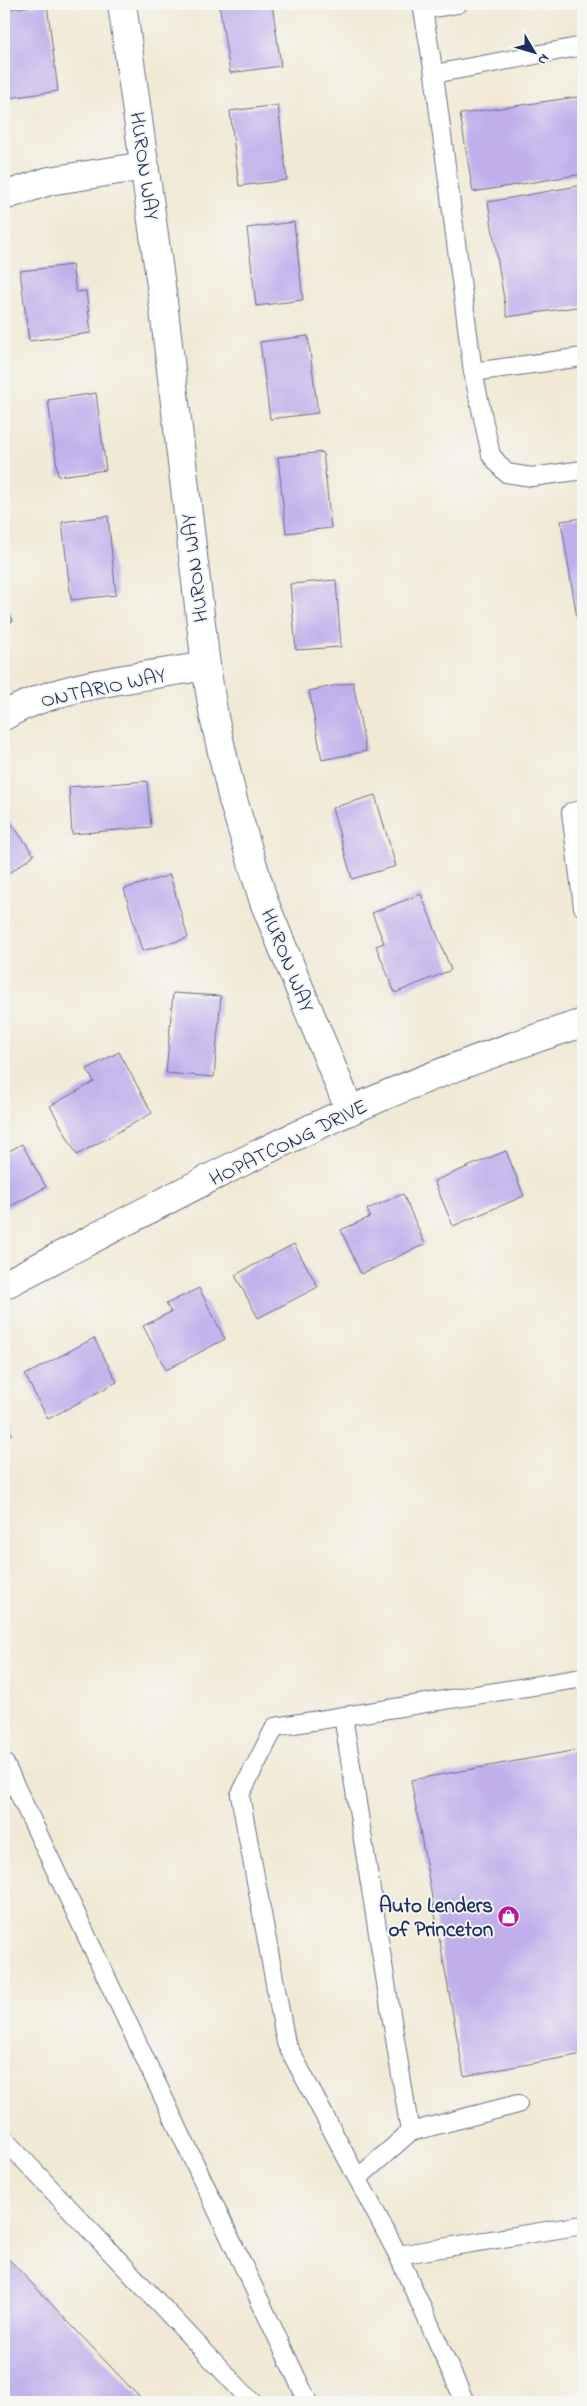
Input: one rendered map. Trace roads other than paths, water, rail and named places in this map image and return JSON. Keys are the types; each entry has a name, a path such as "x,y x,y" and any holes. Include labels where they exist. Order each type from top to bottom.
{"street":[{"name":"HURON WAY","path":"122,4 145,166 206,666 214,717 233,800 264,902 350,1111"},
{"path":"4,196 49,181 145,166"},
{"name":"ONTARIO WAY","path":"4,716 15,709 59,692 206,666"},
{"name":"HOPATCONG DRIVE","path":"4,1285 244,1161 350,1111 515,1045 583,1023"}],"lane":[{"path":"458,4 422,10 434,74 474,372 491,455 506,473 532,477 583,470"},
{"path":"434,74 583,46"},
{"path":"474,372 583,357"},
{"path":"583,810 571,812 583,907"},
{"path":"466,2402 398,2254 286,2042 240,1795 275,1727 583,1678"},
{"path":"343,1716 410,2132"},
{"path":"4,1762 308,2402"},
{"path":"358,2178 410,2132 518,2104"},
{"path":"4,2139 252,2402"},
{"path":"398,2254 583,2225"}],"place":[{"name":"Auto Lenders of Princeton","path":"509,1917"}]}
